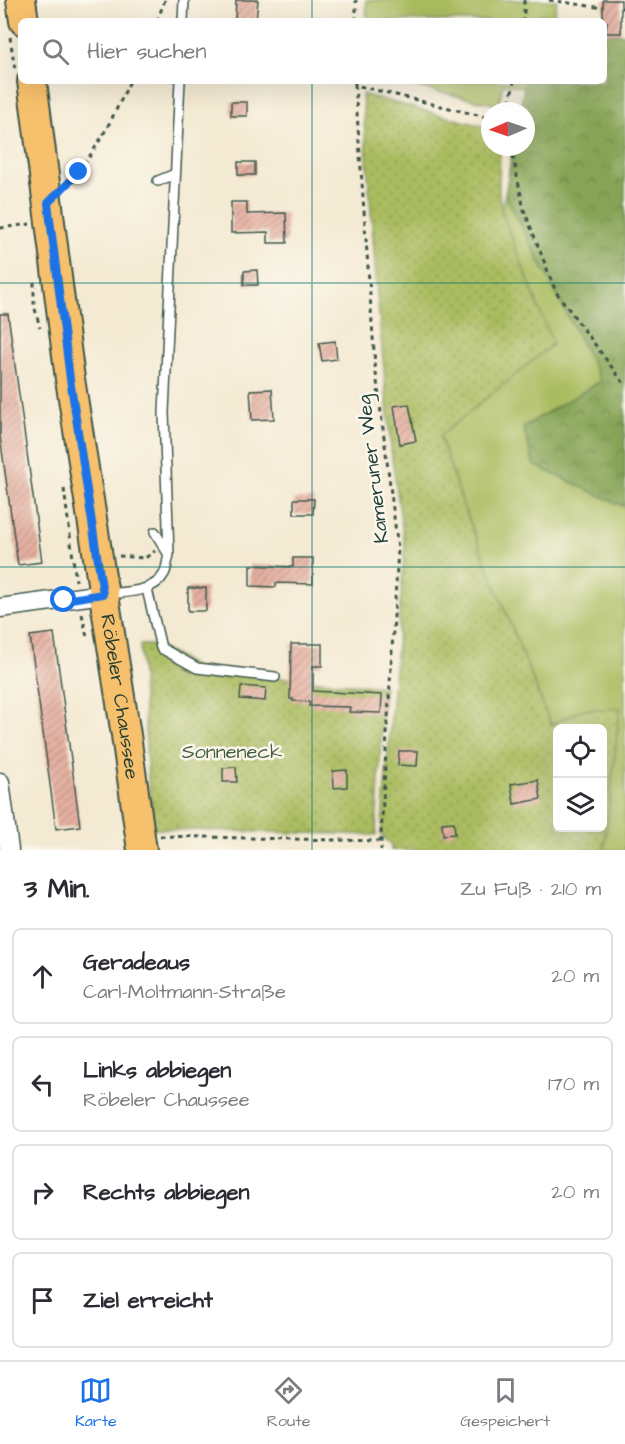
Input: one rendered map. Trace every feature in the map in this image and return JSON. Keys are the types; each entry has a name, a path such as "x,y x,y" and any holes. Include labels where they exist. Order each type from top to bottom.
{"main road":[{"path":"21,0 24,18"},
{"name":"Röbeler Chaussee","path":"32,84 42,213 126,735 141,843"}],"street":[{"path":"0,608 103,594"},
{"path":"0,782 2,819 9,850"}],"lane":[{"path":"183,18 184,0"},
{"path":"103,594 147,589 164,575 169,555 164,412 180,84"},
{"path":"158,181 175,174"},
{"path":"154,532 169,555"},
{"path":"147,589 161,648 197,668 275,678"}],"path":[{"path":"158,18 165,0"},
{"path":"356,0 356,18"},
{"path":"524,0 524,18"},
{"path":"549,0 603,8"},
{"path":"0,228 42,213 79,172 113,118 129,84"},
{"name":"Kameruner Weg","path":"355,84 375,365 398,549 381,850"},
{"name":"Kameruner Weg","path":"359,84 481,116"},
{"path":"510,102 513,84"},
{"path":"514,156 524,210 556,292 625,385"},
{"path":"141,843 380,841"}],"green space":[{"path":"366,0 557,0 554,16 539,14 538,18 367,18"},
{"path":"607,33 625,34 625,507 534,465 523,427 601,381 505,194 511,156 535,156 535,102 522,102 524,84 607,84"},
{"path":"403,84 503,84 500,102 485,102"},
{"path":"503,84 524,84 524,87"},
{"path":"362,94 481,126 481,156 500,156 501,210 553,344 440,436 463,505 551,725 553,724 553,832 606,832 604,850 391,850 391,845 381,835 405,547 392,459"},
{"path":"505,194 601,381 523,427 534,465 625,507 625,850 604,850 620,708 581,710 551,725 463,505 440,436 552,344 501,210"},
{"name":"Sonneneck","path":"140,645 161,648 197,668 384,687 376,835 154,829 148,779"},
{"path":"620,708 607,823 607,724 553,724 581,710"}],"building":[{"path":"236,0 258,0 256,18 235,18"},
{"path":"603,0 621,0 621,33 607,33 607,18 603,18"},
{"path":"231,102 247,102 247,116 231,116"},
{"path":"238,162 255,162 255,175 238,175"},
{"path":"231,202 247,202 247,214 286,213 287,243 268,243 268,232 231,233"},
{"path":"257,270 258,285 244,285 244,271"},
{"path":"0,314 8,314 42,562 18,565 0,436"},
{"path":"335,341 337,359 322,361 319,343"},
{"path":"272,389 274,419 252,420 250,390"},
{"path":"409,404 416,441 400,444 394,406"},
{"path":"294,499 314,499 313,514 294,514"},
{"path":"293,558 313,558 313,584 276,583 276,587 250,586 250,565 293,567"},
{"path":"188,588 206,588 206,611 188,611"},
{"path":"54,633 80,826 56,829 30,636"},
{"path":"291,644 322,644 322,666 313,666 313,691 382,695 381,713 349,712 350,707 309,706 310,702 290,699"},
{"path":"241,686 266,688 265,701 240,699"},
{"path":"399,751 418,751 417,766 398,765"},
{"path":"236,767 237,782 223,782 223,768"},
{"path":"347,770 347,787 334,788 333,771"},
{"path":"538,780 541,799 514,804 511,784"},
{"path":"454,822 455,834 443,835 442,823"}],"route":[{"path":"64,600 103,594 70,379 48,203 79,172"}]}
